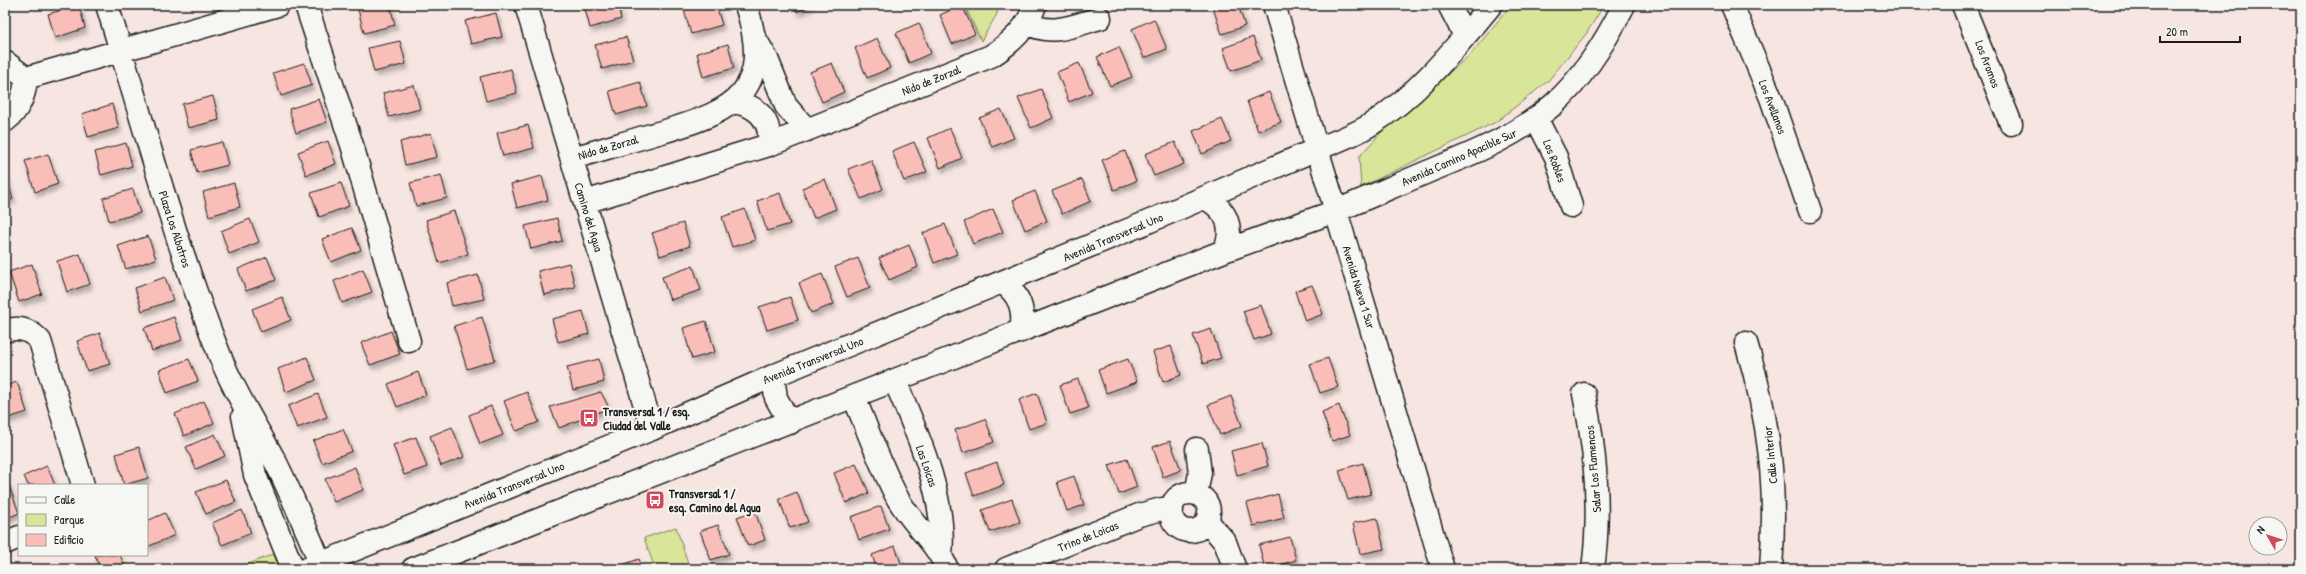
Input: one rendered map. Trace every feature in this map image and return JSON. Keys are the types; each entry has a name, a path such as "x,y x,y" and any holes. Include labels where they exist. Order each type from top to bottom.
{"street":[{"name":"Plaza Los Albatros","path":"107,5 165,200 192,280 222,361 241,403 277,466 317,567"},
{"path":"26,78 278,5"},
{"path":"306,5 352,145 409,341"},
{"name":"Camino del Agua","path":"526,5 652,429"},
{"name":"Nido de Zorzal","path":"572,158 705,119 724,109 733,102 750,78 756,52 755,39 746,5"},
{"name":"Avenida Nueva 1 Sur","path":"1274,5 1443,569"},
{"path":"1449,5 1465,36"},
{"name":"Avenida Transversal Uno","path":"317,567 652,429 773,376 1205,198 1369,126 1393,110 1428,78 1491,5"},
{"name":"Avenida Camino Apacible Sur","path":"1336,211 1491,145 1536,118 1554,103 1588,66 1603,44 1624,5"},
{"name":"Los Avellanos","path":"1732,5 1771,98 1810,211"},
{"name":"Los Aromos","path":"1964,5 2010,124"},
{"path":"1031,14 1036,28 1053,31 1100,18"},
{"name":"Nido de Zorzal","path":"585,202 769,145 991,56 1017,36 1031,14"},
{"name":"Nido de Zorzal","path":"755,39 767,59 786,106 807,130"},
{"path":"5,62 26,78"},
{"path":"5,121 18,107 25,88 26,78"},
{"path":"733,102 753,107 764,118 770,136 769,145"},
{"name":"Los Robles","path":"1536,118 1556,157 1571,206"},
{"path":"1205,198 1224,212 1229,223 1230,233 1224,252"},
{"path":"413,569 620,486 790,423 1224,252 1336,211"},
{"path":"1003,282 1016,295 1020,303 1023,312 1021,331"},
{"path":"5,331 20,328 35,335 40,341 83,484"},
{"name":"Calle Interior","path":"1746,343 1759,386 1771,454 1774,515 1771,569"},
{"path":"773,376 776,398 790,423"},
{"name":"Las Loicas","path":"895,381 936,492 942,523 944,562"},
{"name":"Salar Los Flamencos","path":"1584,394 1591,426 1597,489 1597,519 1593,569"},
{"name":"Las Loicas","path":"854,397 898,498 918,528 944,562"},
{"name":"Plaza Los Albatros","path":"241,403 255,475 293,569"},
{"path":"1196,494 1200,473 1197,449"},
{"path":"1189,494 1196,494 1201,496 1207,505 1209,510 1207,521 1197,530 1184,530 1174,522 1172,510 1178,498 1189,494"},
{"name":"Trino de Loicas","path":"1006,569 1037,563 1139,515 1162,509 1172,510"},
{"path":"1207,521 1225,542 1235,569"},
{"path":"5,543 18,537"}],"green space":[{"path":"964,5 998,5 997,14 981,41"},
{"path":"1511,5 1604,5 1586,34 1548,81 1496,122 1361,187 1359,157 1385,128 1471,54"},
{"path":"676,527 690,569 655,569 644,538"},
{"path":"274,554 278,566 270,569 236,569"}],"building":[{"path":"79,5 85,28 55,38 48,14"},
{"path":"376,5 390,5 395,25 364,33 358,9"},
{"path":"584,5 618,5 621,19 590,28"},
{"path":"703,5 716,5 722,25 691,34 684,10"},
{"path":"795,5 812,5 797,12"},
{"path":"962,5 975,34 952,44 940,15"},
{"path":"1212,5 1238,5 1245,26 1222,34"},
{"path":"496,13 502,37 471,44 465,21"},
{"path":"1154,19 1167,49 1144,58 1132,29"},
{"path":"919,23 931,53 909,63 896,33"},
{"path":"626,37 633,60 602,69 595,45"},
{"path":"1253,37 1261,60 1231,71 1223,48"},
{"path":"877,38 890,68 867,78 855,48"},
{"path":"400,41 406,64 374,72 368,48"},
{"path":"728,44 734,68 703,77 697,53"},
{"path":"1119,47 1132,77 1110,86 1097,57"},
{"path":"304,63 312,85 281,96 273,73"},
{"path":"832,63 844,92 822,102 810,72"},
{"path":"1079,63 1092,92 1069,102 1057,72"},
{"path":"511,69 517,93 486,101 480,77"},
{"path":"640,82 647,106 616,115 609,91"},
{"path":"414,85 420,109 389,117 383,93"},
{"path":"1041,89 1053,118 1031,128 1018,98"},
{"path":"1269,92 1281,122 1258,131 1247,101"},
{"path":"213,96 219,120 188,128 182,104"},
{"path":"319,99 327,122 296,133 289,109"},
{"path":"112,104 119,128 88,137 82,114"},
{"path":"1001,109 1014,138 992,147 979,118"},
{"path":"1222,119 1231,141 1202,154 1193,131"},
{"path":"528,125 534,148 503,156 497,133"},
{"path":"950,128 962,158 940,168 928,138"},
{"path":"431,133 437,157 405,165 400,142"},
{"path":"328,141 336,164 306,175 298,152"},
{"path":"222,142 228,165 197,173 191,150"},
{"path":"914,142 927,172 904,181 892,151"},
{"path":"1175,142 1184,164 1154,176 1145,154"},
{"path":"126,143 132,166 101,175 95,152"},
{"path":"1125,151 1136,181 1114,190 1102,160"},
{"path":"48,154 58,184 35,192 25,161"},
{"path":"871,160 883,189 861,199 848,169"},
{"path":"5,173 13,199 5,201"},
{"path":"441,175 447,198 416,206 410,183"},
{"path":"542,176 548,200 517,208 511,184"},
{"path":"825,179 836,209 814,218 802,188"},
{"path":"1082,179 1091,201 1062,214 1052,191"},
{"path":"234,183 240,207 209,216 203,192"},
{"path":"341,183 349,206 319,217 311,193"},
{"path":"133,189 140,213 109,221 103,198"},
{"path":"1035,191 1047,221 1025,230 1013,200"},
{"path":"780,193 790,224 767,231 757,201"},
{"path":"745,209 755,240 732,247 722,217"},
{"path":"993,209 1003,232 973,244 964,222"},
{"path":"454,211 468,254 439,263 426,220"},
{"path":"557,218 562,241 531,249 525,226"},
{"path":"250,219 259,242 229,254 221,231"},
{"path":"683,223 690,246 660,256 652,233"},
{"path":"945,224 957,254 934,263 923,233"},
{"path":"352,228 361,250 331,262 322,239"},
{"path":"148,236 156,259 126,269 118,246"},
{"path":"909,245 918,267 889,280 879,258"},
{"path":"80,254 90,284 67,292 57,261"},
{"path":"267,257 276,280 246,291 238,269"},
{"path":"858,258 870,288 847,297 835,267"},
{"path":"569,263 575,287 544,295 538,271"},
{"path":"32,264 42,294 19,302 9,272"},
{"path":"693,266 701,290 670,300 662,277"},
{"path":"363,269 372,292 342,303 334,281"},
{"path":"822,274 834,304 811,313 799,283"},
{"path":"478,275 484,299 452,306 447,283"},
{"path":"165,277 173,300 142,311 135,288"},
{"path":"1312,285 1323,314 1305,321 1295,291"},
{"path":"282,297 291,320 261,332 252,309"},
{"path":"790,297 798,320 767,330 759,307"},
{"path":"1261,305 1271,334 1254,340 1243,311"},
{"path":"583,311 589,334 558,342 552,319"},
{"path":"174,317 182,340 152,351 144,328"},
{"path":"482,317 495,360 467,369 454,326"},
{"path":"706,321 715,352 692,359 683,328"},
{"path":"1211,329 1221,358 1203,364 1193,335"},
{"path":"391,331 400,354 370,365 361,343"},
{"path":"100,333 110,364 87,371 77,341"},
{"path":"1171,346 1181,375 1163,382 1153,352"},
{"path":"307,357 316,380 286,392 278,369"},
{"path":"1328,358 1338,387 1320,393 1310,364"},
{"path":"189,359 198,381 167,393 159,370"},
{"path":"599,359 604,382 573,390 567,367"},
{"path":"1128,359 1137,382 1106,393 1098,370"},
{"path":"418,372 426,395 397,407 388,384"},
{"path":"1078,379 1088,408 1070,414 1060,385"},
{"path":"17,382 27,412 5,419 5,386"},
{"path":"527,392 539,422 516,431 504,401"},
{"path":"601,392 609,408 559,428 550,407"},
{"path":"1037,393 1047,423 1029,429 1019,400"},
{"path":"318,394 327,417 297,428 288,406"},
{"path":"1231,396 1242,426 1220,435 1208,405"},
{"path":"204,401 214,423 184,436 175,414"},
{"path":"1339,405 1350,435 1332,441 1322,412"},
{"path":"491,406 503,435 480,444 469,415"},
{"path":"985,419 994,442 963,453 955,430"},
{"path":"452,427 464,457 441,466 430,436"},
{"path":"343,429 352,451 322,463 313,441"},
{"path":"215,434 225,456 196,469 186,447"},
{"path":"416,437 427,467 404,475 393,445"},
{"path":"1170,441 1181,470 1163,477 1153,447"},
{"path":"1262,443 1268,466 1237,475 1231,451"},
{"path":"139,447 148,478 124,484 116,454"},
{"path":"1127,459 1137,487 1119,494 1109,465"},
{"path":"997,462 1004,485 974,496 966,473"},
{"path":"1363,463 1371,494 1348,500 1339,470"},
{"path":"856,464 869,493 846,503 834,473"},
{"path":"47,466 55,484 28,484 24,476"},
{"path":"355,467 363,490 334,502 325,479"},
{"path":"1074,476 1084,505 1067,511 1057,482"},
{"path":"226,480 236,502 206,514 196,492"},
{"path":"8,483 18,513 5,519 5,485"},
{"path":"797,492 808,522 790,528 779,499"},
{"path":"1278,494 1284,518 1253,526 1247,503"},
{"path":"1012,499 1020,522 990,532 982,510"},
{"path":"881,506 889,529 859,540 851,517"},
{"path":"242,510 251,533 222,545 212,523"},
{"path":"755,511 765,540 748,546 737,517"},
{"path":"165,513 175,535 148,547 148,521"},
{"path":"1377,518 1384,549 1360,554 1353,523"},
{"path":"718,525 729,554 711,560 700,531"},
{"path":"1290,537 1296,560 1265,569 1259,545"},
{"path":"895,546 903,569 877,569 872,555"},
{"path":"95,556 120,556 126,569 100,569"},
{"path":"639,559 643,569 623,569 622,565"}],"place":[{"name":"Transversal 1 / esq. Ciudad del Valle","path":"589,418"},
{"name":"Transversal 1 / esq. Camino del Agua","path":"655,500"}]}
